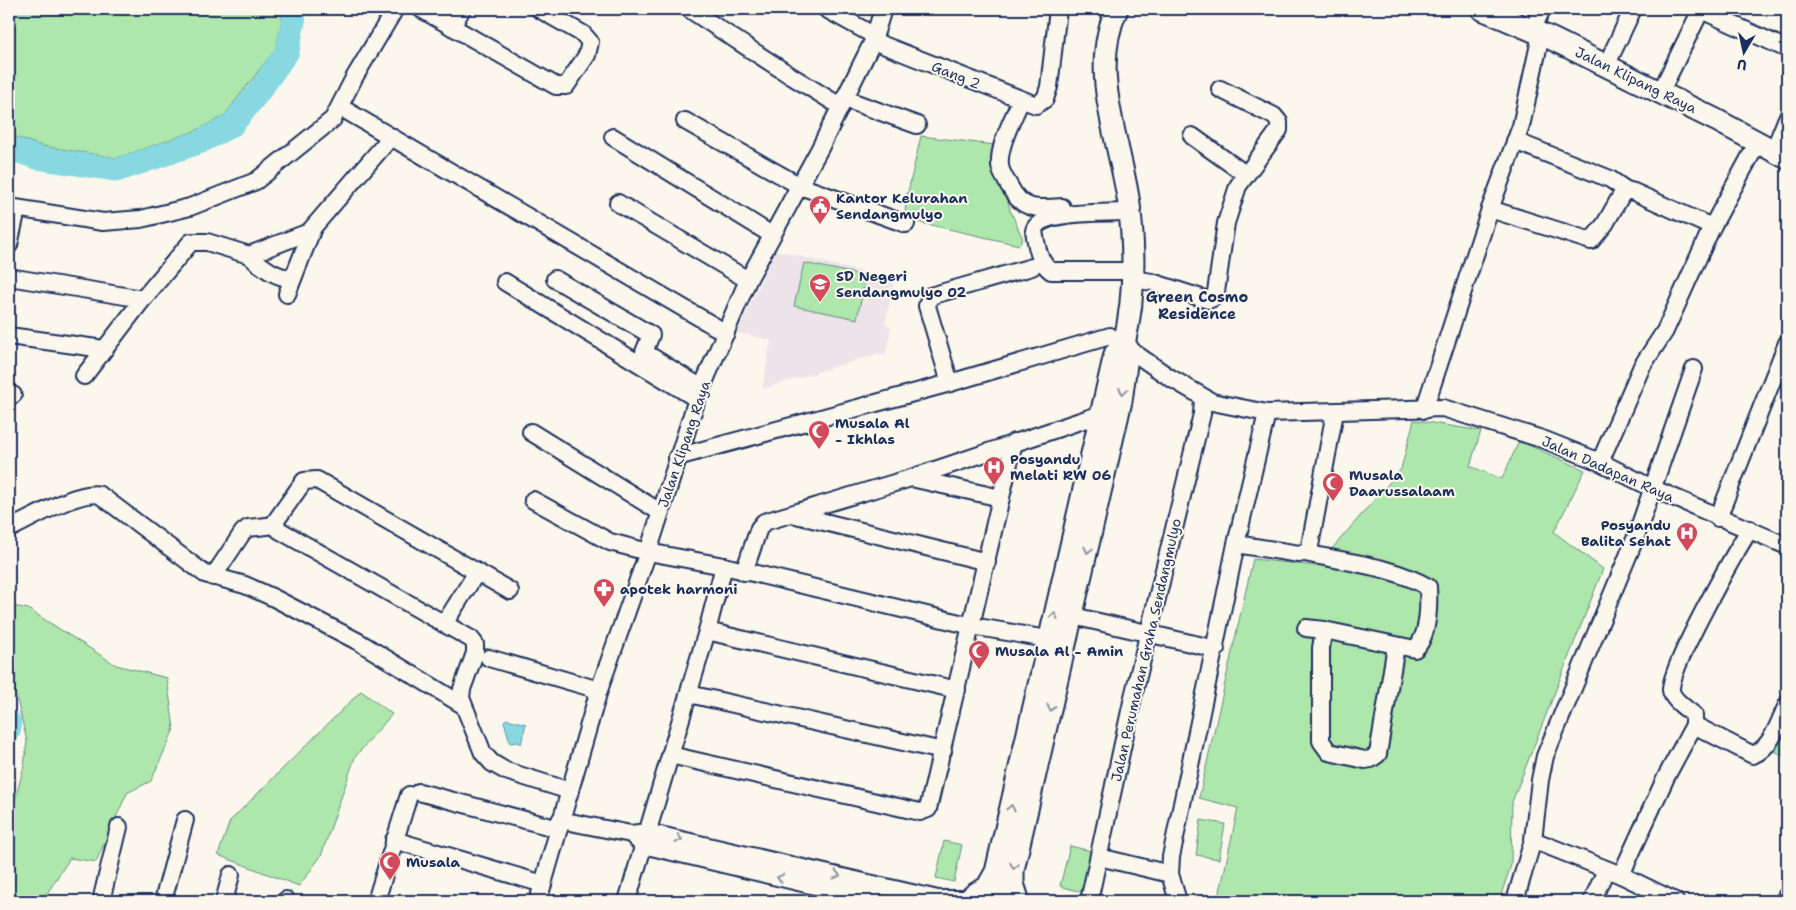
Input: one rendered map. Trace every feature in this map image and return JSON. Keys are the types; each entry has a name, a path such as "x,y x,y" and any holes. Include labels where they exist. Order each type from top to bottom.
{"main road":[{"path":"1117,9 1110,23 1105,75 1129,208 1133,302 1124,344"},
{"name":"Jalan Klipang Raya","path":"1482,9 1606,66 1773,150"},
{"path":"987,888 996,872 1058,641 1073,616 1101,451 1101,414 1117,347 1124,344"},
{"path":"1019,899 1013,884 1013,870 1058,641 1101,451 1121,401 1128,349 1124,344"},
{"path":"968,900 977,892 987,888 998,887 1019,899"}],"street":[{"path":"9,246 13,208 103,222 140,219 190,207 256,181 333,119 354,78 395,9"},
{"path":"421,9 556,86 566,86 587,55 590,44 589,39 539,9"},
{"path":"452,27 462,9"},
{"path":"689,9 788,74 842,102 917,125"},
{"name":"Gang 2","path":"826,9 874,38 1034,105 1040,104 1045,99 1049,87 1058,9"},
{"name":"Jalan Klipang Raya","path":"538,901 599,690 648,552 677,457 699,394 748,280 800,186 874,38 883,9"},
{"path":"1424,410 1490,209 1515,141 1531,88 1537,33 1542,9"},
{"path":"1606,66 1633,9"},
{"path":"1660,93 1700,9 1787,49"},
{"path":"1129,208 1047,218 1039,221 1034,230 1044,266 1051,271 1133,275 1208,300 1213,298 1216,292 1226,223 1238,186 1245,174 1280,130 1279,122 1274,116 1220,89"},
{"path":"1021,100 1006,136 1000,164 1001,170 1018,201 1036,209 1129,208"},
{"path":"340,107 726,333"},
{"path":"1600,462 1642,366 1665,330 1712,228 1773,150 1787,118"},
{"path":"685,121 800,186 906,224"},
{"path":"1192,136 1245,174"},
{"path":"287,294 312,230 391,137"},
{"path":"613,137 772,235"},
{"path":"1515,141 1610,179 1626,190 1712,228"},
{"path":"1490,209 1591,241 1626,190"},
{"path":"618,203 748,280"},
{"path":"249,255 312,230"},
{"path":"84,376 143,299 191,242 207,242 249,255 267,269 284,278 293,278"},
{"path":"950,383 927,306 930,296 1032,267"},
{"path":"9,278 143,299"},
{"path":"555,279 651,334 644,352 699,394"},
{"path":"505,282 699,394"},
{"path":"9,336 104,349"},
{"path":"677,457 950,383 1110,336 1124,344"},
{"path":"1718,518 1787,343"},
{"name":"Jalan Dadapan Raya","path":"1124,344 1204,398 1223,405 1267,413 1444,408 1459,412 1545,440 1600,462 1718,518 1750,529 1787,546"},
{"path":"1515,901 1533,840 1540,780 1545,756 1635,539 1694,369"},
{"name":"Jalan Perumahan Graha Sendangmulyo","path":"1089,901 1149,632 1202,414 1204,398"},
{"path":"1305,553 1310,548 1335,412"},
{"path":"1177,900 1170,874 1171,857 1216,649 1236,544 1267,413"},
{"path":"744,572 760,525 911,478 1101,414"},
{"path":"530,432 660,512"},
{"path":"670,755 923,812 930,806 1014,442"},
{"path":"911,478 1001,498"},
{"path":"510,592 317,480 304,481 278,516 276,525 279,530 471,639 475,644 475,653 462,690 462,704 483,753 492,763 506,771 570,791"},
{"path":"9,529 74,499 96,494 191,566 212,577 245,585 274,598 358,642 462,704"},
{"path":"533,500 610,542 648,552 724,566 972,626 1058,641"},
{"path":"792,514 987,562"},
{"path":"212,577 242,532 248,528 276,525"},
{"path":"1592,901 1613,872 1694,724 1694,715 1674,698 1671,691 1672,684 1706,608 1750,529"},
{"path":"1236,544 1290,553 1305,553 1385,571 1414,579 1428,588 1427,618 1421,644 1415,650 1324,630 1306,628"},
{"path":"627,901 640,837 670,755 707,631 724,566"},
{"path":"444,624 477,572"},
{"path":"1073,616 1216,649"},
{"path":"1324,630 1321,648 1321,741 1329,752 1365,760 1371,759 1378,754 1396,646"},
{"path":"707,631 957,690"},
{"path":"489,658 599,690"},
{"path":"688,694 943,752"},
{"path":"1694,724 1753,755 1760,752 1768,744 1787,705"},
{"path":"376,901 394,840 414,794 560,824 640,837 938,899 968,900"},
{"path":"163,901 185,820"},
{"path":"101,901 119,827"},
{"path":"640,837 878,901"},
{"path":"394,840 543,884"},
{"path":"1533,840 1613,872 1675,901"},
{"path":"1099,856 1170,874"},
{"path":"224,901 231,875"},
{"path":"1784,901 1787,895"}],"shaded area":[{"name":"SD Negeri Sendangmulyo 02","path":"775,250 894,280 885,325 891,327 886,355 877,354 762,389 771,340 737,333"}],"green space":[{"path":"9,9 281,9 282,19 276,48 224,116 195,131 117,158 42,146 9,135"},
{"path":"921,136 995,145 1010,210 1023,239 1019,245 904,219 907,196"},
{"path":"804,263 866,276 857,319 794,306"},
{"path":"1414,420 1481,431 1470,466 1502,479 1519,441 1585,470 1554,532 1603,569 1512,802 1511,865 1499,901 1218,901 1238,808 1199,798 1253,559 1317,566 1401,469"},
{"path":"9,605 28,609 116,665 167,678 174,729 151,781 127,793 96,862 70,858 42,901 9,901 9,823 24,766 27,741 15,692 9,685"},
{"path":"361,691 392,714 355,757 321,856 299,886 218,855 230,821"},
{"path":"1785,734 1787,735 1787,757 1769,749 1775,736 1782,739"},
{"path":"1201,820 1225,824 1219,859 1196,855"},
{"path":"944,841 962,845 954,882 936,878"},
{"path":"1070,846 1091,851 1081,892 1060,886"}],"water":[{"path":"507,719 526,724 521,744 518,742 510,743 504,721"}],"waterway":[{"path":"9,148 39,158 118,170 200,142 232,125 287,52 294,19 293,9"},
{"path":"9,722 9,729"}],"place":[{"name":"Kantor Kelurahan Sendangmulyo","path":"820,225"},
{"name":"SD Negeri Sendangmulyo 02","path":"820,303"},
{"name":"Musala Al - Ikhlas","path":"819,450"},
{"name":"Posyandu Melati RW 06","path":"994,486"},
{"name":"Musala Daarussalaam","path":"1333,502"},
{"name":"Posyandu Balita Sehat","path":"1687,552"},
{"name":"apotek harmoni","path":"604,608"},
{"name":"Musala Al - Amin","path":"979,670"},
{"name":"Musala","path":"390,881"}],"district":[{"name":"Green Cosmo Residence","path":"1197,306"}]}
